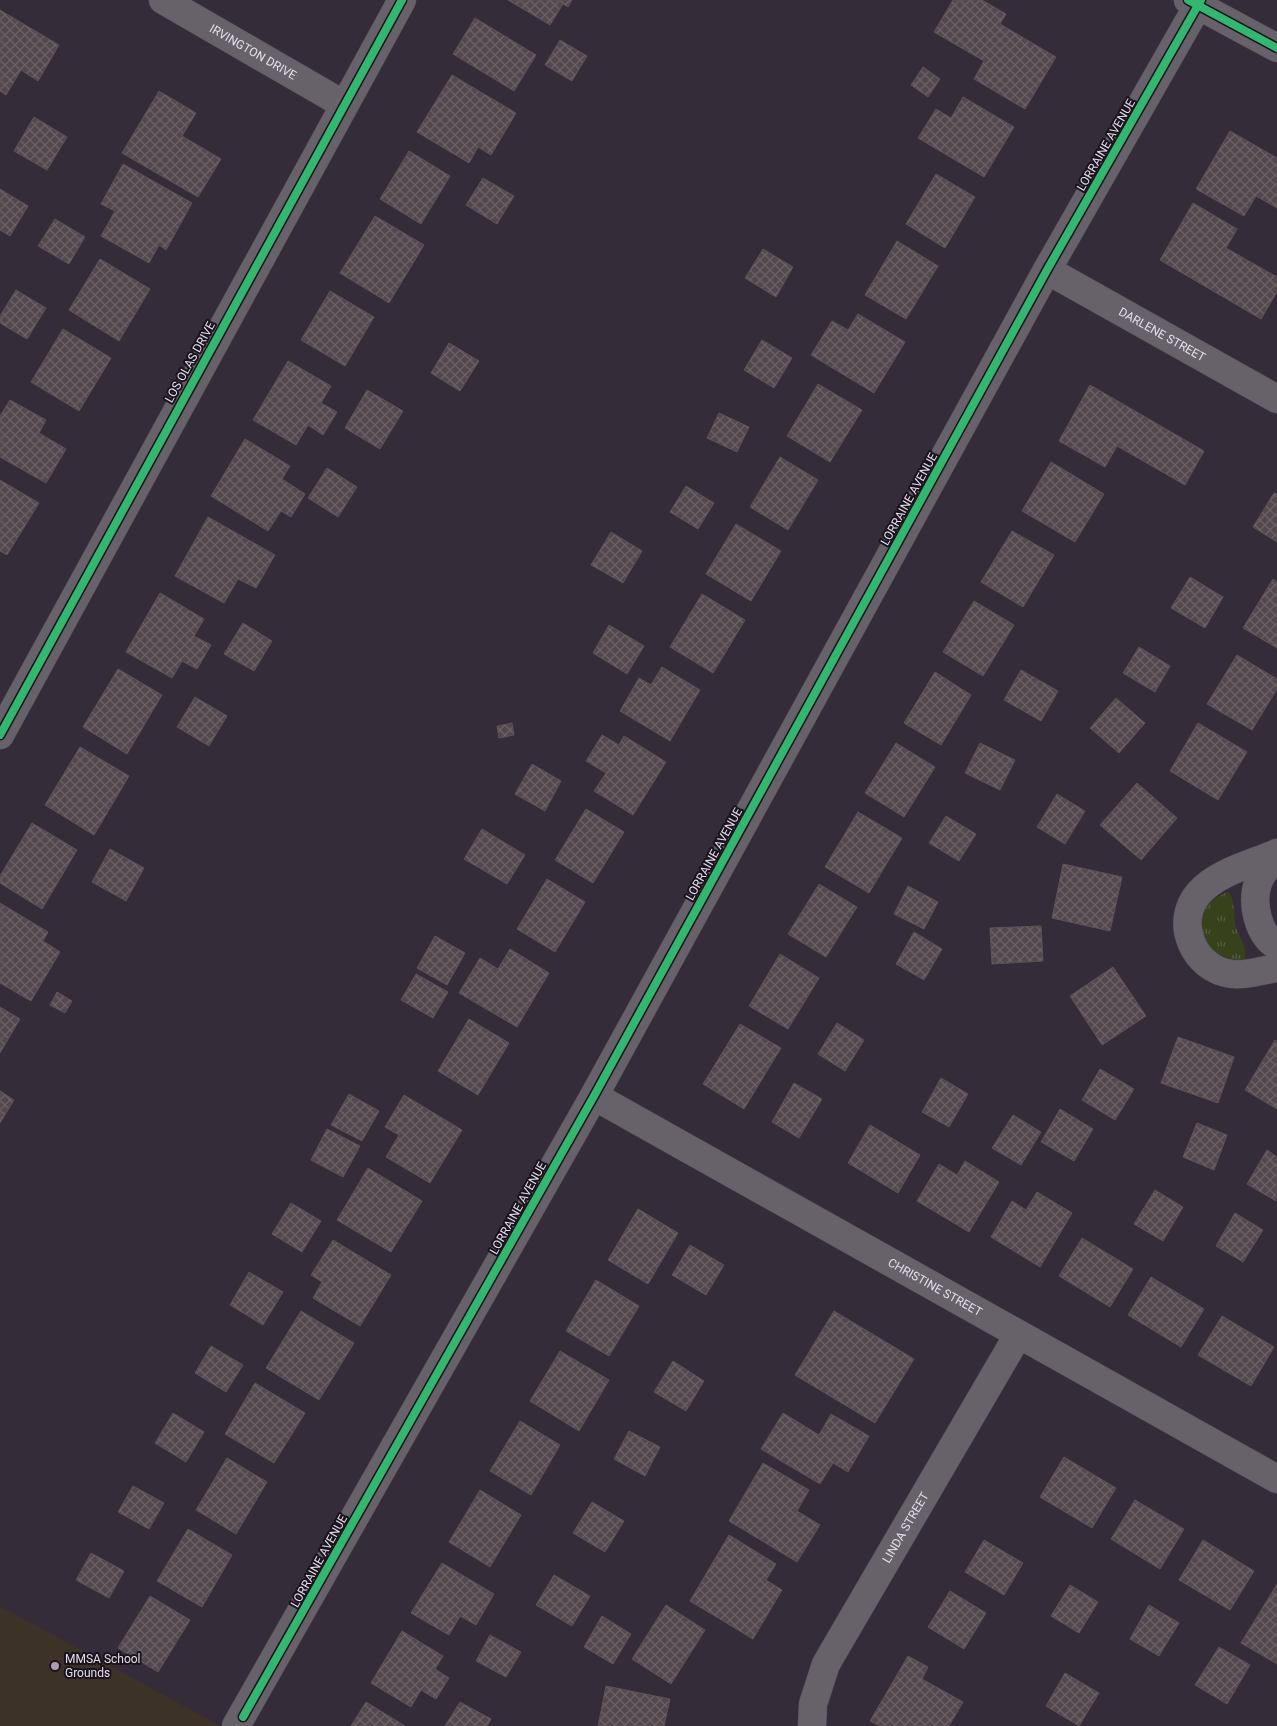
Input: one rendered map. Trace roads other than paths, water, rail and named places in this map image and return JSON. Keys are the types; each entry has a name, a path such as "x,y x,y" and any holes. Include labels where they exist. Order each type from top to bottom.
{"street":[{"name":"IRVINGTON DRIVE","path":"162,0 343,104"},
{"name":"LOS OLAS DRIVE","path":"0,735 343,104 402,0"},
{"path":"1196,2 1277,48"},
{"name":"LORRAINE AVENUE","path":"240,1721 594,1096 1196,2"},
{"name":"DARLENE STREET","path":"1047,270 1277,399"},
{"path":"1277,853 1258,884 1256,914 1269,941 1277,946"},
{"path":"1277,853 1208,884 1194,901 1188,920 1188,934 1193,948 1199,957 1215,969 1232,975 1277,968"},
{"name":"CHRISTINE STREET","path":"594,1096 1277,1479"},
{"name":"LINDA STREET","path":"812,1726 813,1704 826,1664 1018,1335"}],"place":[{"name":"MMSA School Grounds","path":"55,1666"}]}
